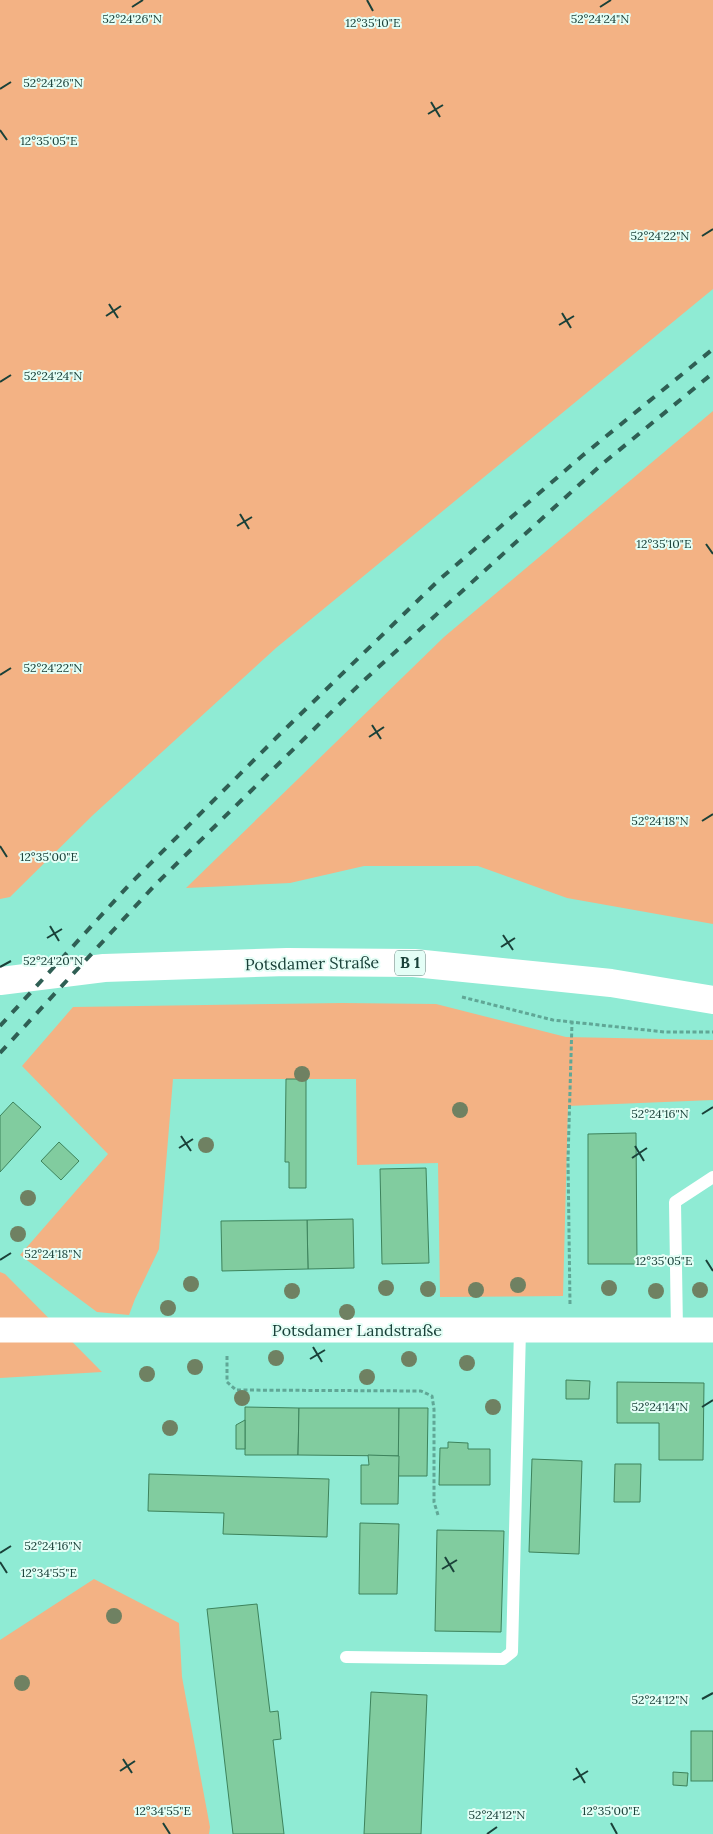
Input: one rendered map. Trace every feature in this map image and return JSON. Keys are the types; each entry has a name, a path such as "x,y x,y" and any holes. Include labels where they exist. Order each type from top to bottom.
{"main road":[{"name":"Potsdamer Straße","path":"0,981 104,968 287,962 414,963 611,983 713,1000"}],"street":[{"name":"Potsdamer Landstraße","path":"0,1330 713,1330"}],"lane":[{"path":"677,1330 675,1202 713,1177"},
{"path":"346,1657 503,1659 512,1652 520,1330"}],"path":[{"path":"461,997 553,1020 665,1032 713,1032"},
{"path":"570,1329 568,1160 572,1022"},
{"path":"227,1330 227,1382 236,1390 422,1391 432,1396 434,1409 434,1502 438,1514"}],"shaded area":[{"path":"0,0 713,0 713,289 276,648 93,815 10,897 0,899"},
{"path":"713,411 713,924 567,898 478,866 364,866 290,883 186,888 444,637"},
{"path":"342,1003 436,1004 566,1037 713,1040 713,1100 568,1106 563,1296 440,1297 438,1163 357,1165 356,1079 173,1079 159,1249 129,1315 97,1312 20,1255 108,1154 22,1066 73,1007"},
{"path":"0,1272 5,1274 102,1372 0,1378"},
{"path":"94,1579 179,1623 182,1677 210,1827 209,1834 0,1834 0,1640"}],"building":[{"path":"286,1079 306,1079 306,1188 289,1188 289,1162 285,1162"},
{"path":"13,1102 41,1127 0,1172 0,1116"},
{"path":"636,1133 637,1264 588,1264 588,1134"},
{"path":"59,1142 79,1161 61,1180 41,1161"},
{"path":"426,1168 429,1263 382,1264 380,1169"},
{"path":"353,1219 354,1268 308,1269 307,1220"},
{"path":"307,1220 308,1269 222,1271 221,1221"},
{"path":"566,1380 590,1381 589,1399 566,1399"},
{"path":"617,1382 704,1383 703,1460 659,1460 659,1423 617,1423"},
{"path":"245,1407 299,1408 298,1455 245,1455"},
{"path":"299,1408 399,1408 399,1456 298,1455"},
{"path":"399,1408 428,1408 427,1476 398,1476"},
{"path":"245,1420 245,1449 236,1449 236,1425"},
{"path":"448,1442 468,1443 468,1449 490,1449 490,1485 439,1485 440,1448 448,1448"},
{"path":"368,1455 399,1456 398,1504 361,1504 361,1465 369,1465"},
{"path":"532,1459 582,1461 579,1554 529,1552"},
{"path":"615,1464 641,1464 640,1502 614,1502"},
{"path":"149,1474 329,1479 327,1537 223,1534 224,1513 148,1511"},
{"path":"360,1523 399,1524 397,1594 359,1594"},
{"path":"437,1530 504,1531 501,1632 435,1631"},
{"path":"257,1604 270,1712 278,1711 281,1739 273,1740 284,1834 233,1834 207,1609"},
{"path":"371,1692 427,1695 421,1834 364,1834"},
{"path":"691,1731 713,1731 713,1781 691,1781"},
{"path":"673,1772 688,1773 687,1786 673,1785"}],"railway":[{"path":"0,1026 129,885 277,737 440,579 582,456 713,349"},
{"path":"0,1053 155,885 361,683 601,465 713,373"}]}
